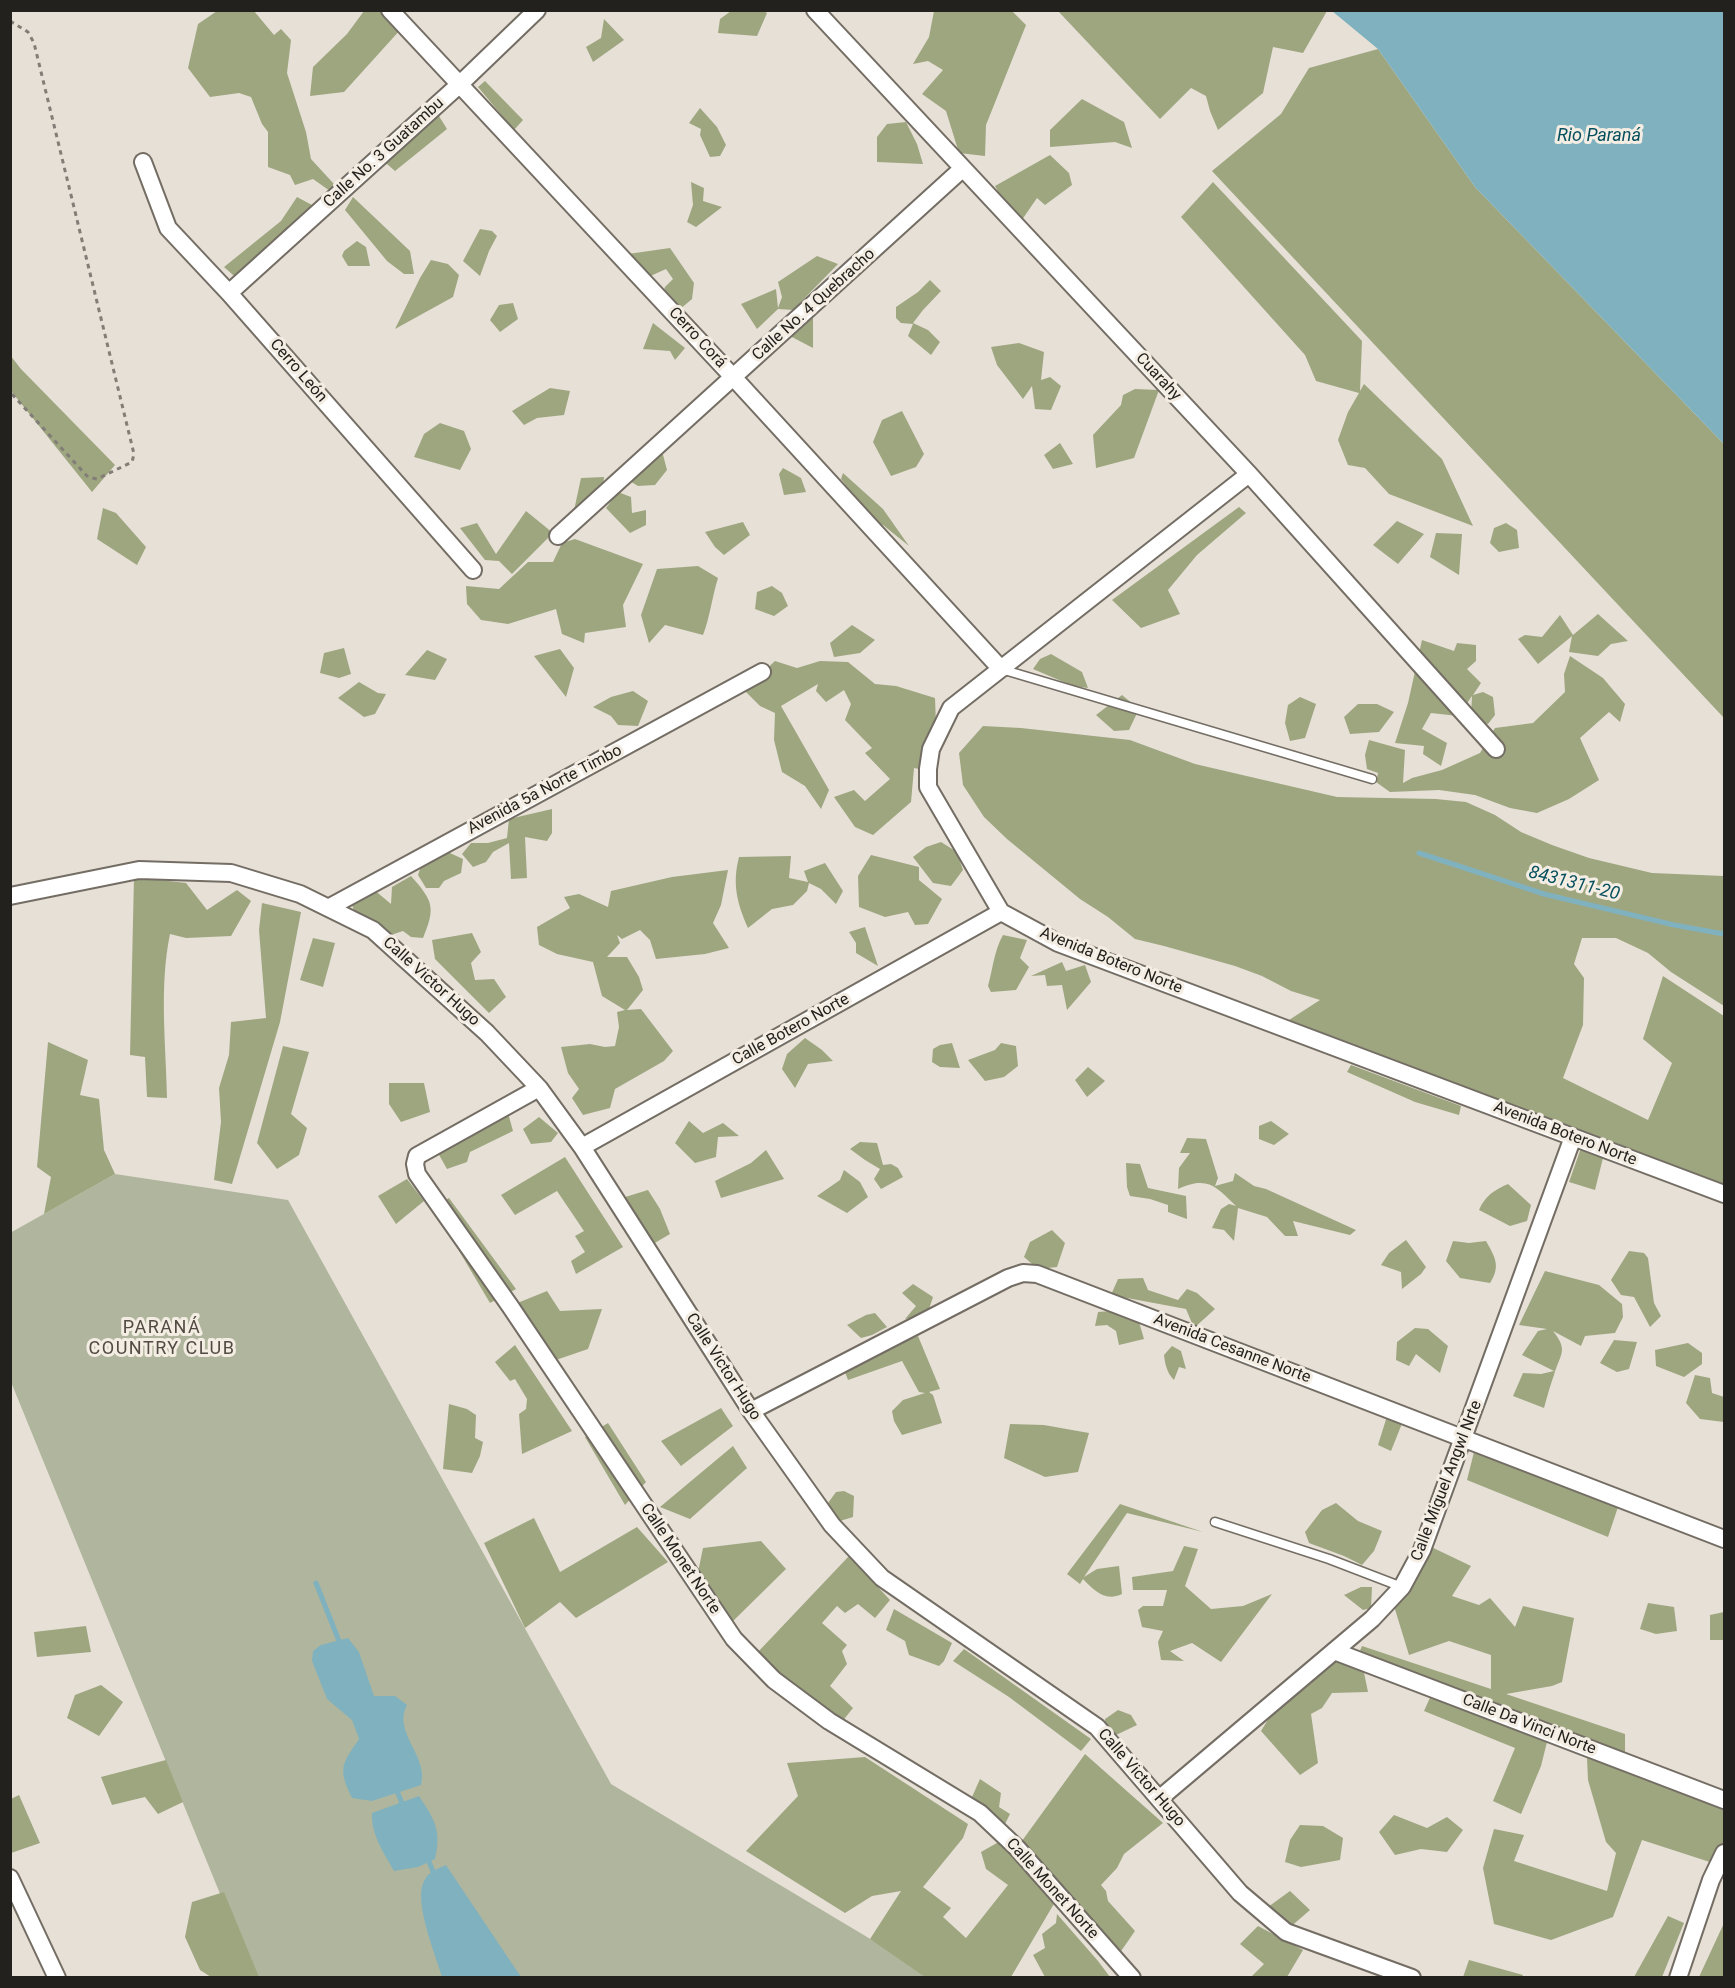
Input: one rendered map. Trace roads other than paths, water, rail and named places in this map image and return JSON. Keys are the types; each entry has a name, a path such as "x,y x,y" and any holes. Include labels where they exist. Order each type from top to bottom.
{"street":[{"name":"Cerro Corá","path":"390,10 734,378 1001,669"},
{"name":"Calle No. 3 Guatambu","path":"229,293 460,84 537,10"},
{"name":"Cuarahy","path":"815,10 962,170 1249,474 1496,749"},
{"name":"Cerro León","path":"143,162 168,228 229,293 473,570"},
{"name":"Calle No. 4 Quebracho","path":"558,536 962,170"},
{"path":"1001,912 928,787 930,749 951,708 1249,474"},
{"name":"Avenida 5a Norte Timbo","path":"328,908 762,672"},
{"name":"Calle Victor Hugo","path":"16,895 139,870 231,873 300,894 373,930 487,1033 538,1088 582,1147 751,1411 832,1525 882,1578 1097,1727 1240,1893 1286,1932 1412,1977"},
{"path":"10,881 16,895"},
{"name":"Avenida Botero Norte","path":"1001,912 1058,944 1725,1194"},
{"name":"Calle Botero Norte","path":"582,1147 1001,912"},
{"name":"Calle Monet Norte","path":"538,1088 417,1156 415,1164 417,1174 510,1306 734,1639 774,1680 829,1721 980,1813 1017,1848 1132,1977"},
{"name":"Calle Miguel Angwl Nrte","path":"1159,1799 1372,1619 1402,1587 1422,1551 1573,1137"},
{"name":"Avenida Cesanne Norte","path":"751,1411 1008,1278 1023,1273 1037,1274 1725,1539"},
{"name":"Calle Da Vinci Norte","path":"1334,1651 1725,1800"},
{"path":"1678,1977 1712,1880 1725,1853"},
{"path":"10,1878 57,1977"}],"lane":[{"path":"1001,669 1372,778"},
{"path":"1215,1522 1329,1558 1402,1587"}],"water":[{"name":"Rio Paraná","path":"1332,11 1724,11 1724,444 1475,187 1378,49"},
{"path":"348,1638 359,1652 374,1696 395,1696 407,1705 404,1725 422,1774 421,1785 372,1801 352,1798 343,1767 359,1739 352,1720 327,1699 312,1661 313,1651 321,1645"},
{"path":"419,1796 429,1811 437,1832 435,1859 418,1867 394,1871 376,1836 372,1813"},
{"path":"446,1865 521,1977 442,1977 423,1915 421,1890 428,1875"}],"waterway":[{"name":"8431311-20","path":"1419,853 1544,894 1674,925 1724,934"},
{"path":"316,1583 341,1646"},
{"path":"395,1786 404,1808"},
{"path":"427,1857 435,1876"}],"district":[{"name":"PARANÁ COUNTRY CLUB","path":"162,1338"}]}
